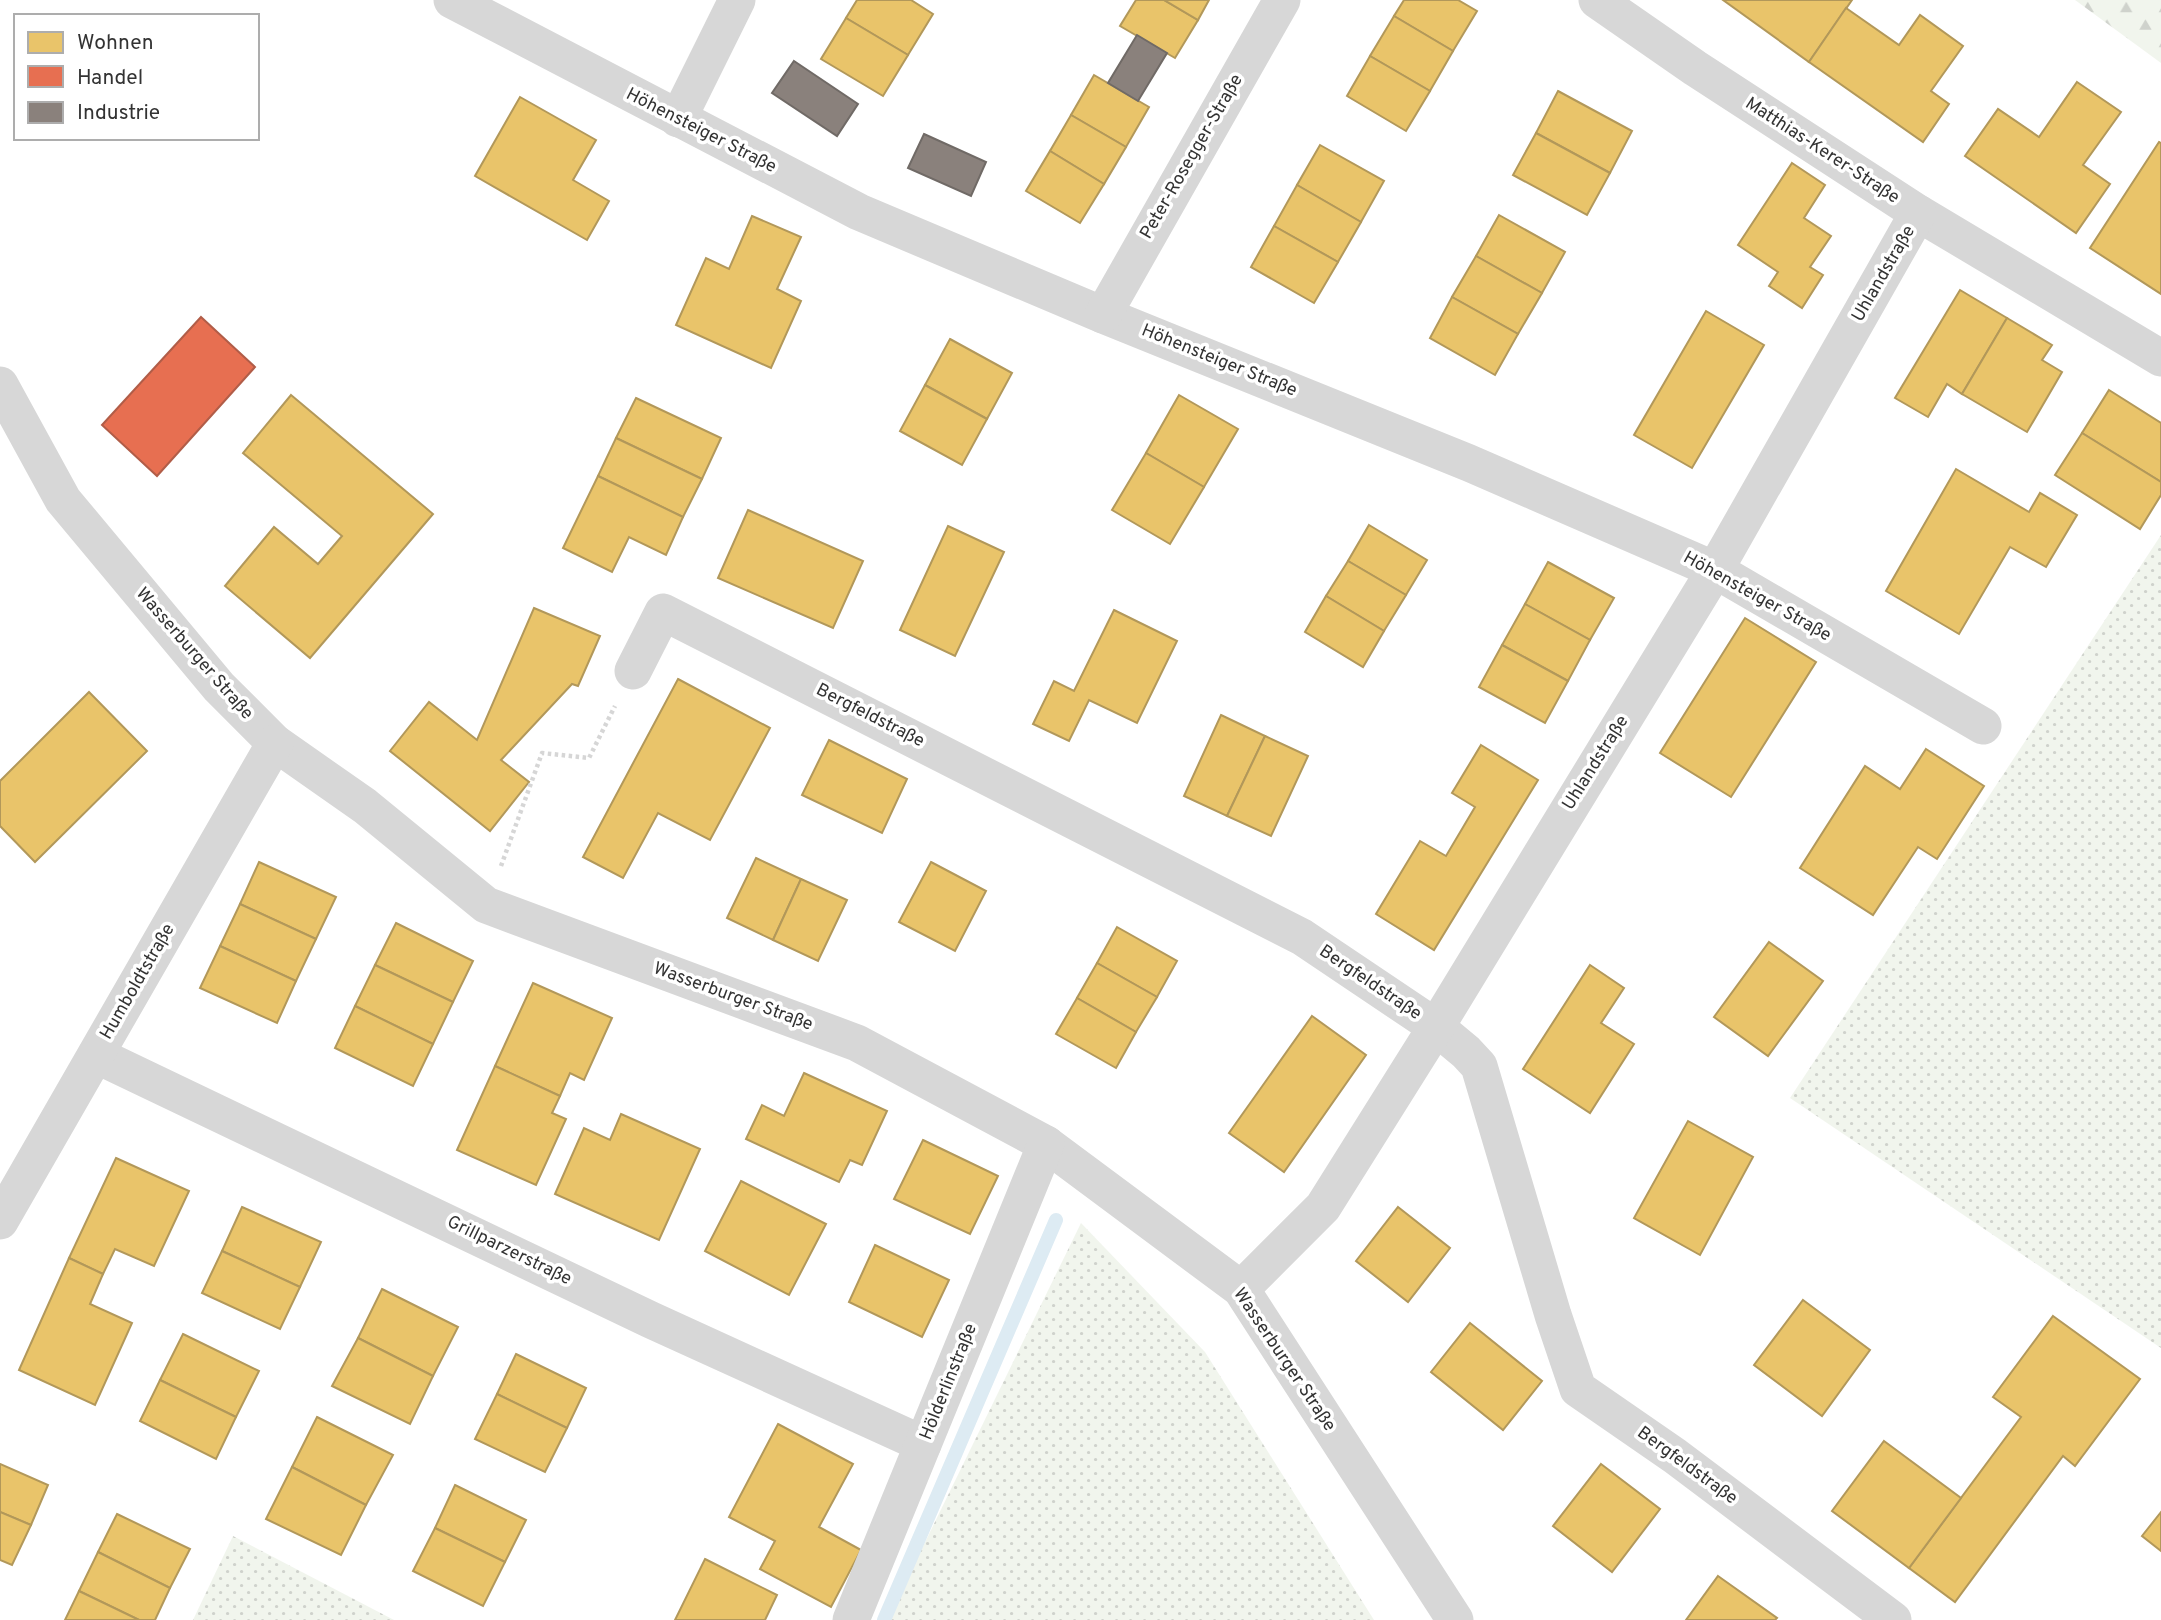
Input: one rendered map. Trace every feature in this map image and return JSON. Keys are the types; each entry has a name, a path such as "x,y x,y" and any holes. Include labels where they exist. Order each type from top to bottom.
{"street":[{"name":"Höhensteiger Straße","path":"452,0 859,212 1103,315 1469,463 1715,570 1983,726"},
{"path":"678,120 737,0"},
{"name":"Peter-Rosegger-Straße","path":"1103,315 1282,0"},
{"name":"Matthias-Kerer-Straße","path":"1597,0 1695,68 1918,213 2161,358"},
{"name":"Uhlandstraße","path":"1241,1290 1322,1207 1436,1027 1715,570 1918,213"},
{"name":"Wasserburger Straße","path":"0,385 63,500 219,687 275,743 365,806 486,905 857,1043 1046,1144 1241,1290 1455,1620"},
{"name":"Bergfeldstraße","path":"633,671 663,611 1302,937 1436,1027 1479,1066 1553,1315 1578,1389 1675,1456 1893,1620"},
{"name":"Humboldtstraße","path":"0,1221 275,743"},
{"name":"Grillparzerstraße","path":"96,1055 651,1320 923,1444"},
{"name":"Hölderlinstraße","path":"851,1620 1046,1144"}],"path":[{"path":"486,905 542,753 589,758 633,671"}],"green space":[{"path":"2075,0 2161,0 2161,63"},
{"path":"2161,535 2161,1348 1790,1098"},
{"path":"1081,1223 1205,1352 1374,1620 887,1620"},
{"path":"233,1536 394,1620 193,1620"}],"building: Wohnen":[{"path":"857,0 911,0 933,14 908,55 846,18"},
{"path":"1136,0 1164,0 1198,20 1175,58 1120,26"},
{"path":"1164,0 1209,0 1198,20"},
{"path":"1404,0 1458,0 1477,11 1453,51 1394,16"},
{"path":"1723,0 1852,0 1809,62"},
{"path":"1846,8 1899,45 1920,15 1963,46 1931,91 1949,104 1923,142 1809,62"},
{"path":"1394,16 1453,51 1430,91 1370,56"},
{"path":"846,18 908,55 883,96 821,59"},
{"path":"1370,56 1430,91 1406,131 1347,96"},
{"path":"1094,75 1149,107 1126,147 1071,115"},
{"path":"2077,82 2121,112 2083,165 2110,184 2076,233 1965,156 1998,109 2039,137"},
{"path":"1558,91 1632,131 1610,173 1536,133"},
{"path":"520,97 596,140 573,180 609,201 587,240 475,176"},
{"path":"1071,115 1126,147 1104,184 1050,151"},
{"path":"1536,133 1610,173 1587,215 1513,175"},
{"path":"2159,142 2161,143 2161,294 2090,248"},
{"path":"1320,145 1384,181 1361,222 1297,185"},
{"path":"1050,151 1104,184 1080,223 1026,191"},
{"path":"1792,163 1825,185 1804,218 1831,236 1810,267 1823,275 1802,308 1769,286 1778,272 1738,245"},
{"path":"1297,185 1361,222 1338,262 1274,226"},
{"path":"1499,215 1565,252 1542,293 1476,256"},
{"path":"752,216 801,237 777,289 801,301 771,368 676,325 706,258 729,269"},
{"path":"1274,226 1338,262 1314,303 1251,267"},
{"path":"1476,256 1542,293 1518,334 1452,297"},
{"path":"1960,290 2007,318 1962,394 1947,384 1928,417 1895,398"},
{"path":"1452,297 1518,334 1495,375 1430,338"},
{"path":"1706,311 1764,345 1692,468 1634,435"},
{"path":"2007,318 2052,345 2042,360 2062,372 2027,432 1962,394"},
{"path":"950,339 1012,373 987,419 925,385"},
{"path":"925,385 987,419 962,465 900,431"},
{"path":"2109,390 2161,423 2161,482 2082,433"},
{"path":"291,395 433,514 310,658 225,586 274,527 318,564 342,536 243,453"},
{"path":"1179,395 1238,429 1204,487 1146,453"},
{"path":"636,398 721,438 702,479 616,438"},
{"path":"2082,433 2161,482 2161,495 2140,529 2055,475"},
{"path":"616,438 702,479 683,517 598,476"},
{"path":"1146,453 1204,487 1170,544 1112,510"},
{"path":"1956,469 2029,512 2040,493 2077,515 2046,567 2010,547 1959,634 1886,591"},
{"path":"598,476 683,517 666,555 629,537 612,572 563,548"},
{"path":"748,510 863,561 833,628 718,578"},
{"path":"1369,525 1427,560 1406,595 1348,561"},
{"path":"948,526 1004,552 955,656 900,630"},
{"path":"1348,561 1406,595 1384,631 1326,596"},
{"path":"1548,562 1614,598 1590,640 1525,604"},
{"path":"1326,596 1384,631 1363,667 1305,632"},
{"path":"1525,604 1590,640 1568,681 1502,645"},
{"path":"534,608 600,636 578,686 572,684 501,760 529,782 490,831 390,751 429,702 477,740"},
{"path":"1114,610 1177,641 1137,723 1089,700 1069,741 1033,724 1054,681 1074,691"},
{"path":"1745,618 1816,662 1731,797 1660,753"},
{"path":"1502,645 1568,681 1545,723 1479,687"},
{"path":"678,679 770,728 710,840 658,813 623,878 583,857"},
{"path":"89,692 147,751 35,862 0,826 0,781"},
{"path":"1221,715 1265,736 1227,816 1184,796"},
{"path":"1265,736 1308,756 1271,836 1227,816"},
{"path":"829,740 907,779 882,833 802,795"},
{"path":"1481,745 1538,780 1434,950 1376,914 1420,841 1446,856 1475,807 1452,793"},
{"path":"1926,749 1984,786 1937,859 1918,847 1873,915 1800,868 1865,766 1900,789"},
{"path":"756,858 801,879 773,940 727,918"},
{"path":"259,862 336,897 316,939 240,904"},
{"path":"931,862 986,891 955,951 899,922"},
{"path":"801,879 847,900 818,961 773,940"},
{"path":"240,904 316,939 296,981 220,946"},
{"path":"396,923 473,961 453,1002 375,965"},
{"path":"1117,927 1177,961 1157,997 1097,963"},
{"path":"1769,942 1823,981 1768,1056 1714,1017"},
{"path":"220,946 296,981 277,1023 200,988"},
{"path":"1097,963 1157,997 1136,1032 1077,998"},
{"path":"375,965 453,1002 433,1044 355,1006"},
{"path":"1590,965 1624,988 1601,1023 1634,1044 1590,1113 1523,1069"},
{"path":"533,983 612,1018 584,1080 570,1073 560,1096 495,1066"},
{"path":"1077,998 1136,1032 1116,1068 1056,1034"},
{"path":"355,1006 433,1044 413,1086 335,1048"},
{"path":"1312,1016 1366,1055 1284,1172 1229,1133"},
{"path":"495,1066 560,1096 552,1113 566,1119 536,1185 457,1150"},
{"path":"804,1073 887,1111 862,1165 850,1160 839,1182 746,1139 762,1105 784,1116"},
{"path":"621,1114 700,1149 659,1240 555,1194 584,1128 610,1140"},
{"path":"1688,1121 1753,1157 1700,1255 1634,1218"},
{"path":"923,1140 998,1176 970,1234 894,1199"},
{"path":"116,1158 189,1191 154,1266 115,1249 103,1274 69,1258"},
{"path":"741,1181 826,1224 789,1295 705,1251"},
{"path":"242,1207 321,1242 300,1287 222,1251"},
{"path":"1398,1207 1450,1248 1408,1302 1356,1261"},
{"path":"875,1245 949,1280 922,1337 849,1302"},
{"path":"222,1251 300,1287 280,1329 202,1293"},
{"path":"69,1258 103,1274 90,1304 132,1323 95,1405 19,1370"},
{"path":"382,1289 458,1327 433,1376 358,1338"},
{"path":"1803,1300 1870,1350 1822,1416 1754,1365"},
{"path":"2053,1316 2140,1379 2075,1466 2063,1456 1955,1602 1909,1568 2021,1417 1993,1397"},
{"path":"1470,1323 1542,1381 1503,1430 1431,1372"},
{"path":"183,1334 259,1371 236,1417 160,1380"},
{"path":"358,1338 433,1376 410,1424 332,1386"},
{"path":"516,1354 586,1388 567,1428 497,1394"},
{"path":"160,1380 236,1417 216,1459 140,1421"},
{"path":"497,1394 567,1428 545,1472 475,1439"},
{"path":"317,1417 393,1455 366,1505 292,1467"},
{"path":"778,1424 853,1464 819,1527 861,1550 831,1607 760,1569 775,1541 729,1517"},
{"path":"1884,1441 1961,1498 1909,1568 1832,1511"},
{"path":"0,1464 48,1485 31,1525 0,1512"},
{"path":"1601,1464 1660,1509 1612,1572 1553,1526"},
{"path":"292,1467 366,1505 341,1555 266,1519"},
{"path":"455,1485 526,1520 505,1562 435,1528"},
{"path":"0,1512 31,1525 12,1565 0,1560"},
{"path":"2161,1512 2161,1551 2142,1536"},
{"path":"117,1514 190,1549 170,1588 98,1552"},
{"path":"435,1528 505,1562 483,1606 413,1571"},
{"path":"98,1552 170,1588 155,1620 139,1620 79,1591"},
{"path":"705,1559 777,1595 765,1620 675,1620"},
{"path":"1718,1576 1777,1618 1686,1620"},
{"path":"79,1591 139,1620 65,1620"}],"building: Handel":[{"path":"201,317 255,367 157,476 102,425"}],"building: Industrie":[{"path":"1137,35 1167,53 1138,101 1108,83"},
{"path":"794,61 858,104 837,136 772,93"},
{"path":"924,134 986,162 971,196 908,168"}],"waterway":[{"path":"884,1620 1056,1220"}]}
